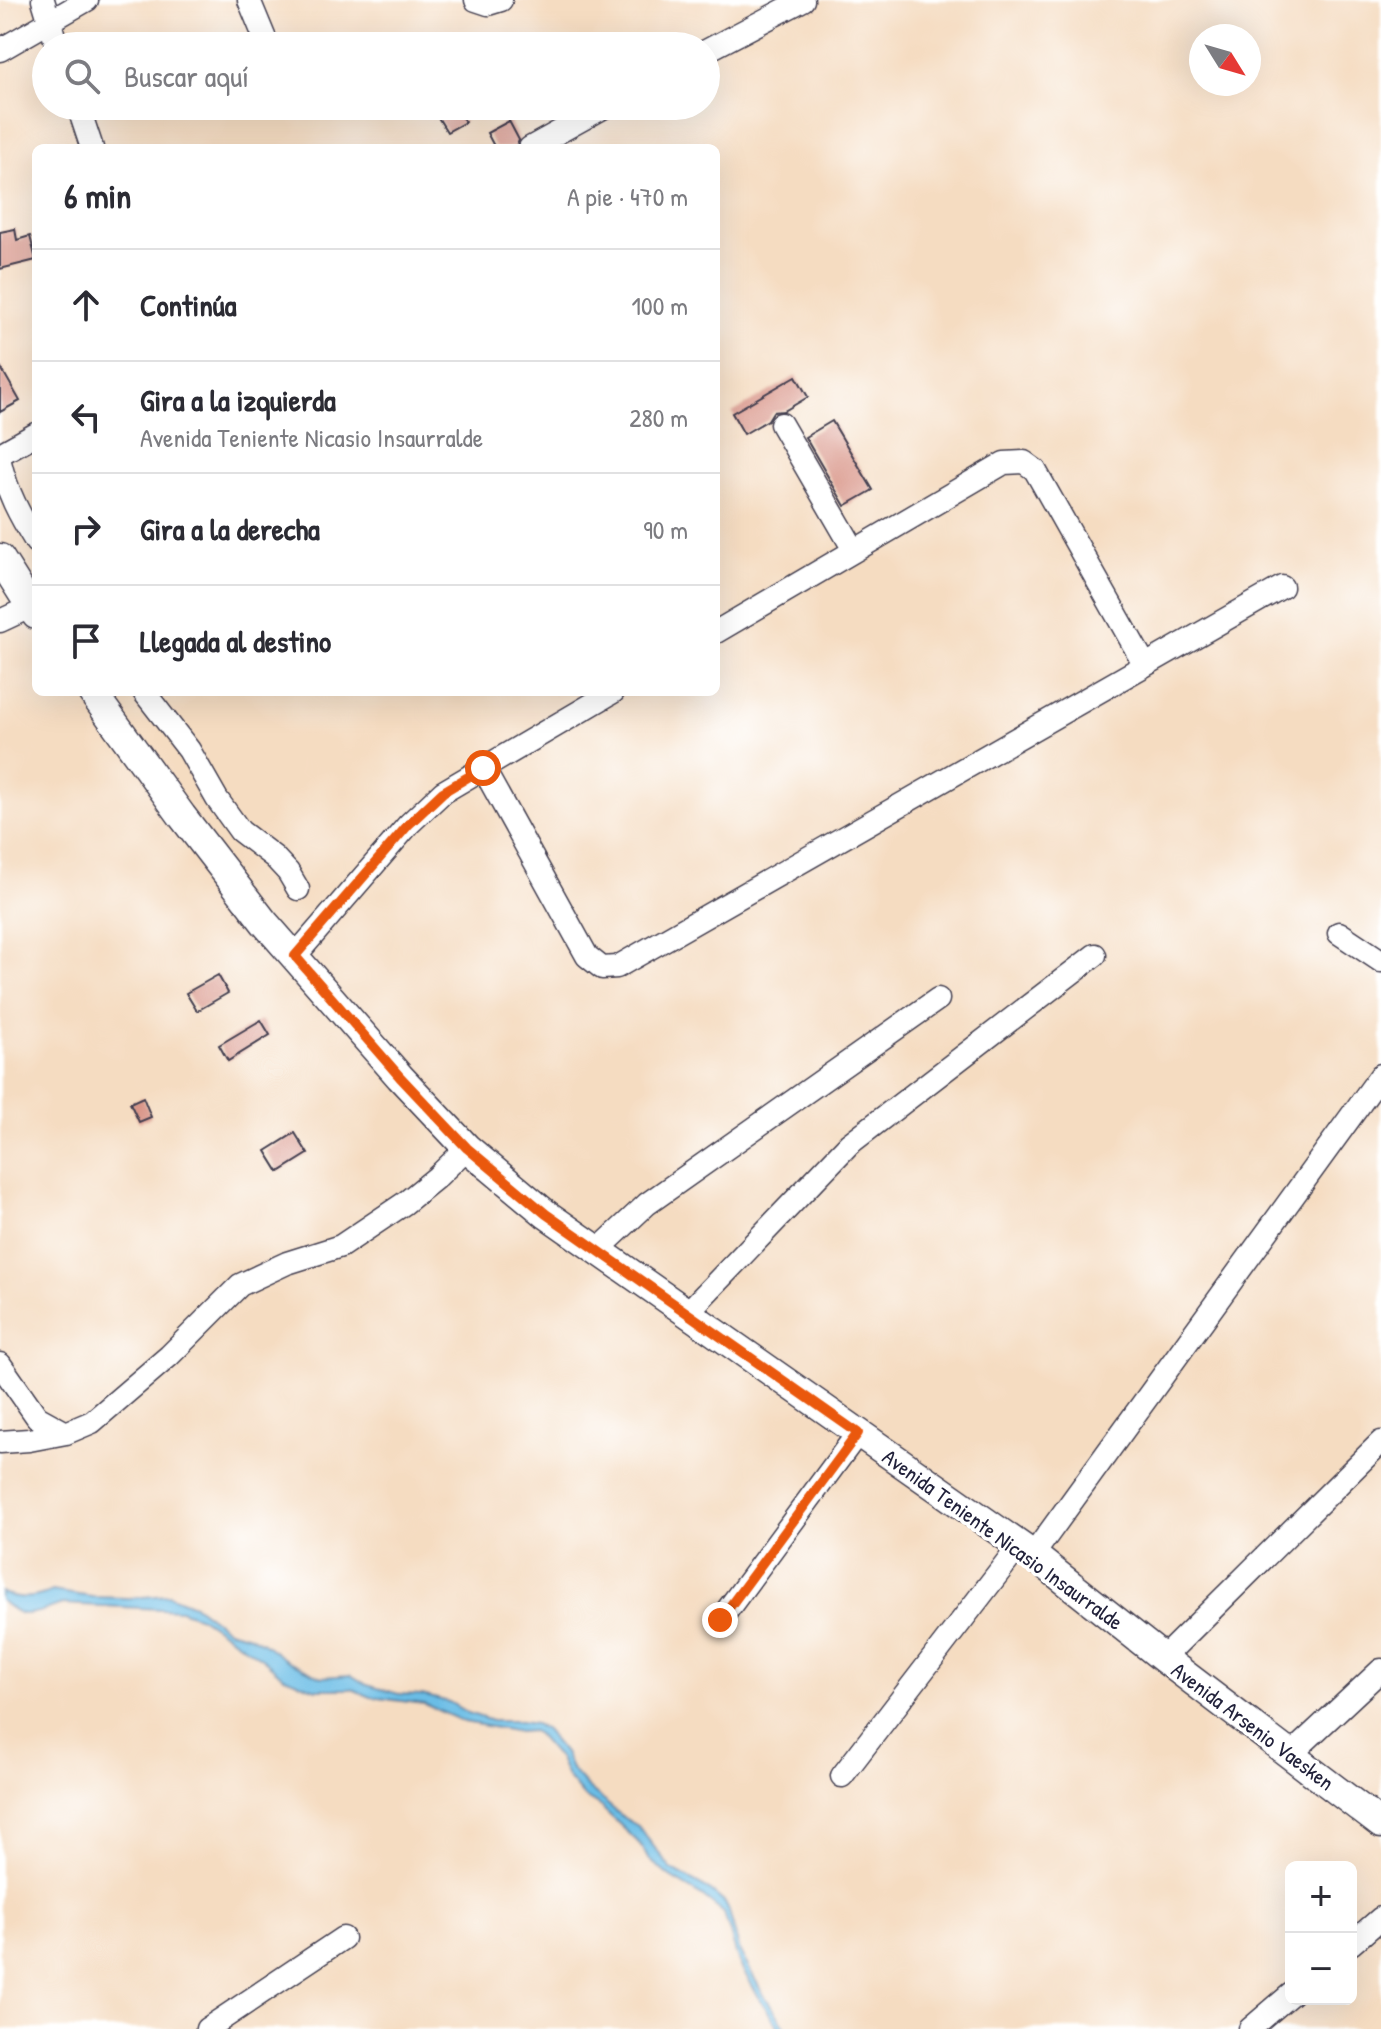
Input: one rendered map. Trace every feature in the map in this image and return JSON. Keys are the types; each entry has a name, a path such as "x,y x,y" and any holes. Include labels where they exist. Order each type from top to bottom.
{"main road":[{"path":"0,558 32,609"},
{"name":"Avenida Teniente Nicasio Insaurralde","path":"95,696 264,922 467,1148 546,1214 1026,1551 1163,1658"},
{"name":"Avenida Arsenio Vaesken","path":"1163,1658 1381,1824"}],"street":[{"path":"43,0 52,32"},
{"path":"0,50 87,0"},
{"path":"249,0 262,32"},
{"path":"476,0 488,4 501,0"},
{"path":"720,44 803,0"},
{"path":"83,120 91,144"},
{"path":"537,144 581,120"},
{"path":"781,424 854,550"},
{"path":"0,454 32,436"},
{"path":"0,462 17,511 32,535"},
{"path":"720,630 1004,463 1024,462 1035,470 1145,665"},
{"path":"483,768 587,956 602,968 617,967 1282,587"},
{"path":"0,621 32,611"},
{"path":"147,696 189,750 217,799 240,831 274,857 298,889"},
{"path":"295,956 409,824 443,792 606,696"},
{"path":"1339,933 1381,961"},
{"path":"687,1313 849,1144 1095,955"},
{"path":"598,1250 647,1204 938,999"},
{"path":"842,1776 1026,1551 1381,1075"},
{"path":"0,1442 66,1433 92,1422 169,1356 240,1285 287,1263 341,1246 405,1203 467,1148"},
{"path":"0,1364 37,1417 66,1433"},
{"path":"720,1620 858,1433"},
{"path":"1163,1658 1381,1442"},
{"path":"1290,1755 1381,1670"},
{"path":"1357,1939 1381,1918"},
{"path":"207,2029 343,1938"},
{"path":"1255,2028 1285,2000"}],"water":[{"path":"52,1591 92,1597 169,1595 196,1606 228,1630 250,1636 286,1660 322,1677 351,1675 367,1685 399,1694 422,1695 449,1702 492,1721 535,1724 545,1730 564,1753 571,1769 587,1787 638,1826 671,1869 711,1891 725,1903 740,1952 787,2029 780,2029 739,1963 724,1913 651,1861 637,1841 601,1807 583,1796 567,1777 559,1759 532,1731 519,1732 464,1722 424,1704 371,1697 352,1689 316,1689 284,1677 263,1659 200,1617 180,1610 62,1604 23,1614 0,1600 0,1592 26,1598"}],"building":[{"path":"440,120 464,120 465,122 447,132"},
{"path":"509,121 519,140 517,144 493,144 487,133"},
{"path":"15,229 17,240 30,236 32,261 0,269 0,232"},
{"path":"0,366 20,401 0,412"},
{"path":"796,376 808,397 784,411 773,412 768,420 744,434 732,413"},
{"path":"832,421 873,490 845,506 805,437"},
{"path":"218,975 228,993 197,1011 186,993"},
{"path":"261,1020 270,1035 228,1061 219,1045"},
{"path":"143,1097 151,1117 139,1122 130,1103"},
{"path":"295,1133 308,1154 279,1172 266,1151"}],"route":[{"path":"483,768 443,792 409,824 295,956 400,1077 467,1148 546,1214 858,1433 720,1620"}]}
